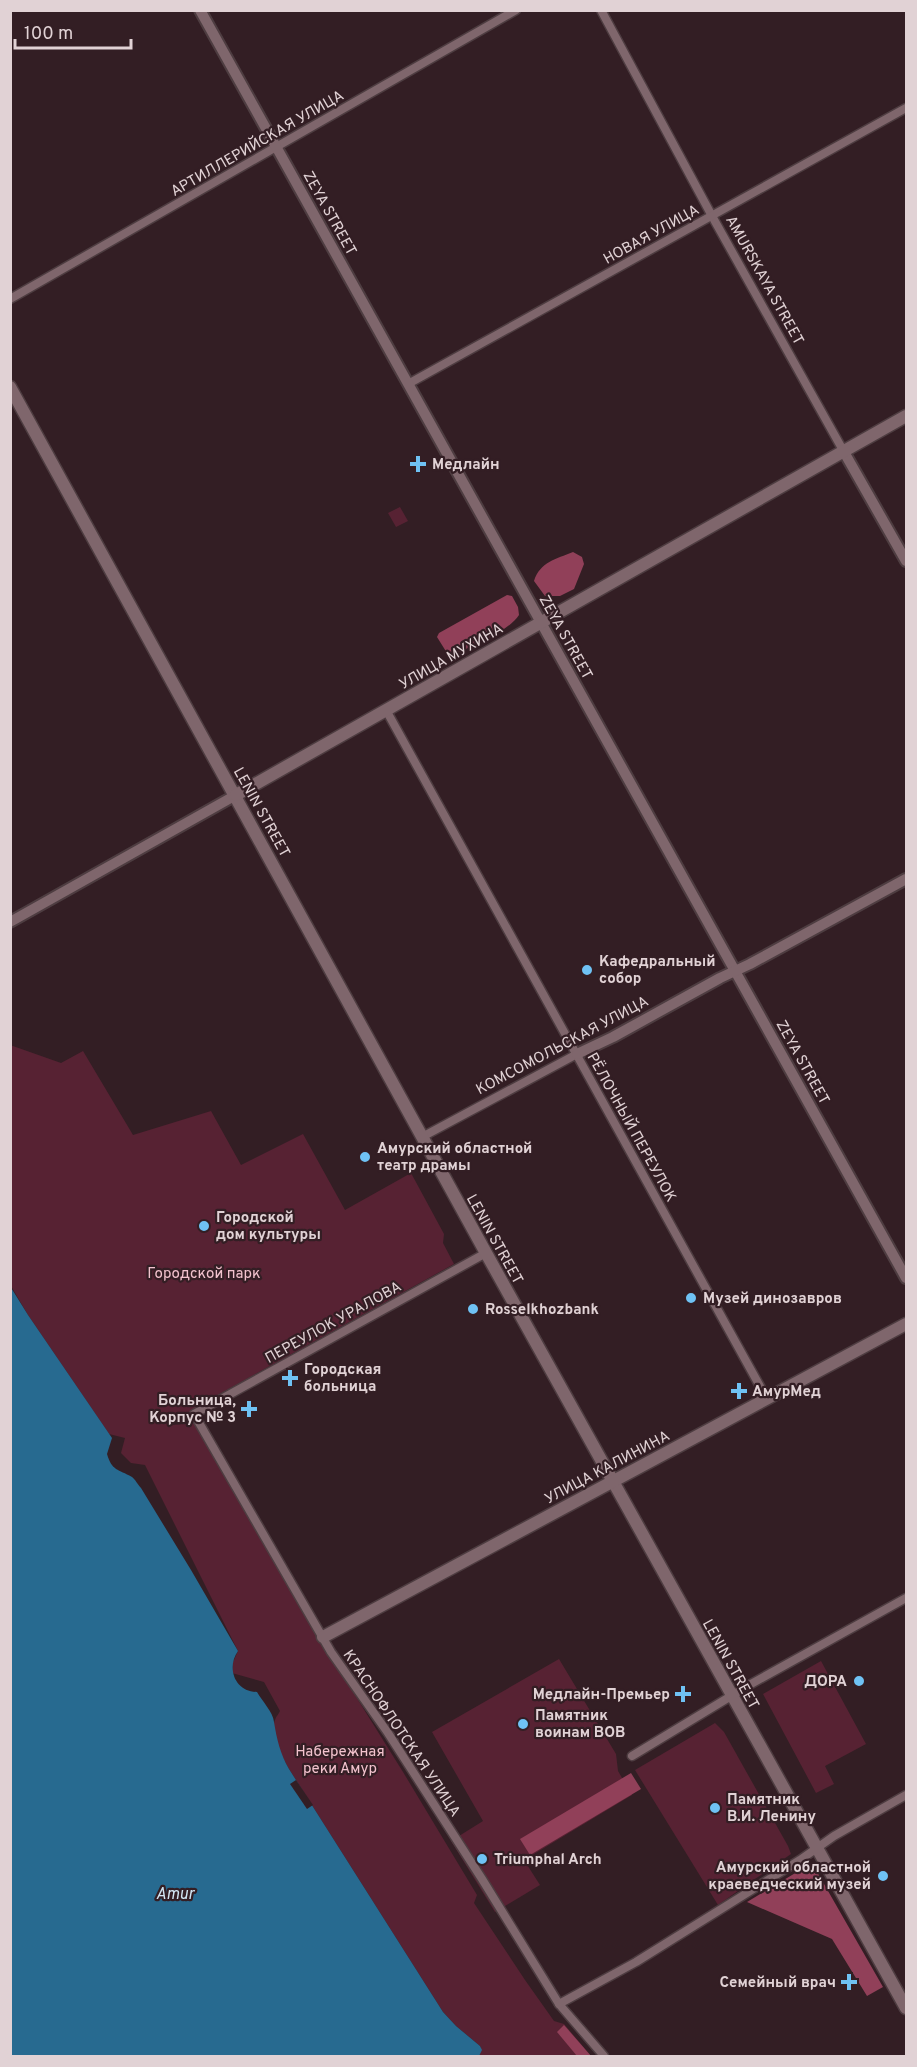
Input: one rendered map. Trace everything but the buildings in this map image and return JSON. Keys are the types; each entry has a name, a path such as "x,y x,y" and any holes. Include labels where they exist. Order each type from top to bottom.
{"main road":[{"name":"LENIN STREET","path":"10,387 486,1253 906,2008"},
{"name":"УЛИЦА МУХИНА","path":"236,795 906,416"},
{"name":"УЛИЦА КАЛИНИНА","path":"323,1637 906,1324"}],"street":[{"name":"ZEYA STREET","path":"200,10 906,1278"},
{"name":"АРТИЛЛЕРИЙСКАЯ УЛИЦА","path":"10,299 516,10"},
{"name":"AMURSKAYA STREET","path":"601,10 712,216 906,561"},
{"name":"НОВАЯ УЛИЦА","path":"408,384 906,108"},
{"name":"РЁЛОЧНЫЙ ПЕРЕУЛОК","path":"386,710 767,1399"},
{"name":"УЛИЦА МУХИНА","path":"10,922 236,795"},
{"name":"КОМСОМОЛЬСКАЯ УЛИЦА","path":"422,1137 906,879"},
{"name":"ПЕРЕУЛОК УРАЛОВА","path":"194,1414 486,1253"},
{"name":"КРАСНОФЛОТСКАЯ УЛИЦА","path":"194,1414 323,1637 406,1759 559,2004 604,2056"},
{"path":"632,1756 732,1696 906,1598"},
{"path":"559,2004 636,1962 800,1860 834,1836 906,1795"}],"green space":[{"path":"400,507 408,521 396,527 388,513"},
{"path":"10,1045 61,1063 83,1051 133,1135 211,1111 241,1165 303,1134 345,1210 411,1173 444,1234 443,1243 454,1264 203,1403 172,1425 195,1423 325,1647 477,1895 474,1903 554,2021 564,2024 591,2056 479,2056 480,2046 443,2012 289,1769 277,1745 274,1732 275,1720 280,1711 264,1682 232,1673 233,1662 238,1651 145,1465 131,1463 121,1453 125,1438 109,1434 28,1315 11,1286"},
{"path":"559,1659 616,1754 618,1771 632,1795 524,1860 540,1885 495,1912 451,1841 483,1821 432,1732"},
{"path":"821,1661 866,1744 825,1766 834,1784 816,1793 763,1694"},
{"path":"715,1723 724,1732 791,1854 718,1905 635,1770"}],"shaded area":[{"path":"573,552 582,557 584,564 574,589 560,596 545,596 534,581 540,569 549,562"},
{"path":"507,595 512,596 518,607 519,615 513,622 497,633 451,656 447,653 437,637 439,633"},
{"path":"631,1773 641,1789 530,1855 520,1839"},
{"path":"812,1863 883,1987 867,1996 832,1939 747,1902"},
{"path":"564,2025 591,2056 577,2056 557,2032"}],"water":[{"name":"Amur","path":"10,1286 112,1438 107,1454 111,1464 132,1477 141,1488 238,1651 233,1665 235,1678 243,1688 257,1692 270,1710 281,1752 289,1769 443,2012 480,2046 482,2050 479,2056 11,2056"}],"pier":[{"path":"296,1780 313,1805 307,1809 290,1784"}],"place":[{"name":"Медлайн","path":"418,464"},
{"name":"Кафедральный собор","path":"587,970"},
{"name":"Амурский областной театр драмы","path":"365,1157"},
{"name":"Городской дом культуры","path":"204,1226"},
{"name":"Музей динозавров","path":"691,1298"},
{"name":"Rosselkhozbank","path":"473,1309"},
{"name":"Городская больница","path":"290,1378"},
{"name":"АмурМед","path":"739,1391"},
{"name":"Больница, Корпус № 3","path":"249,1409"},
{"name":"ДОРА","path":"859,1681"},
{"name":"Медлайн-Премьер","path":"683,1694"},
{"name":"Памятник воинам ВОВ","path":"523,1724"},
{"name":"Памятник В.И. Ленину","path":"715,1808"},
{"name":"Triumphal Arch","path":"482,1859"},
{"name":"Амурский областной краеведческий музей","path":"883,1876"},
{"name":"Семейный врач","path":"849,1982"}],"park label":[{"name":"Городской парк","path":"204,1273"},
{"name":"Набережная реки Амур","path":"340,1760"}]}
